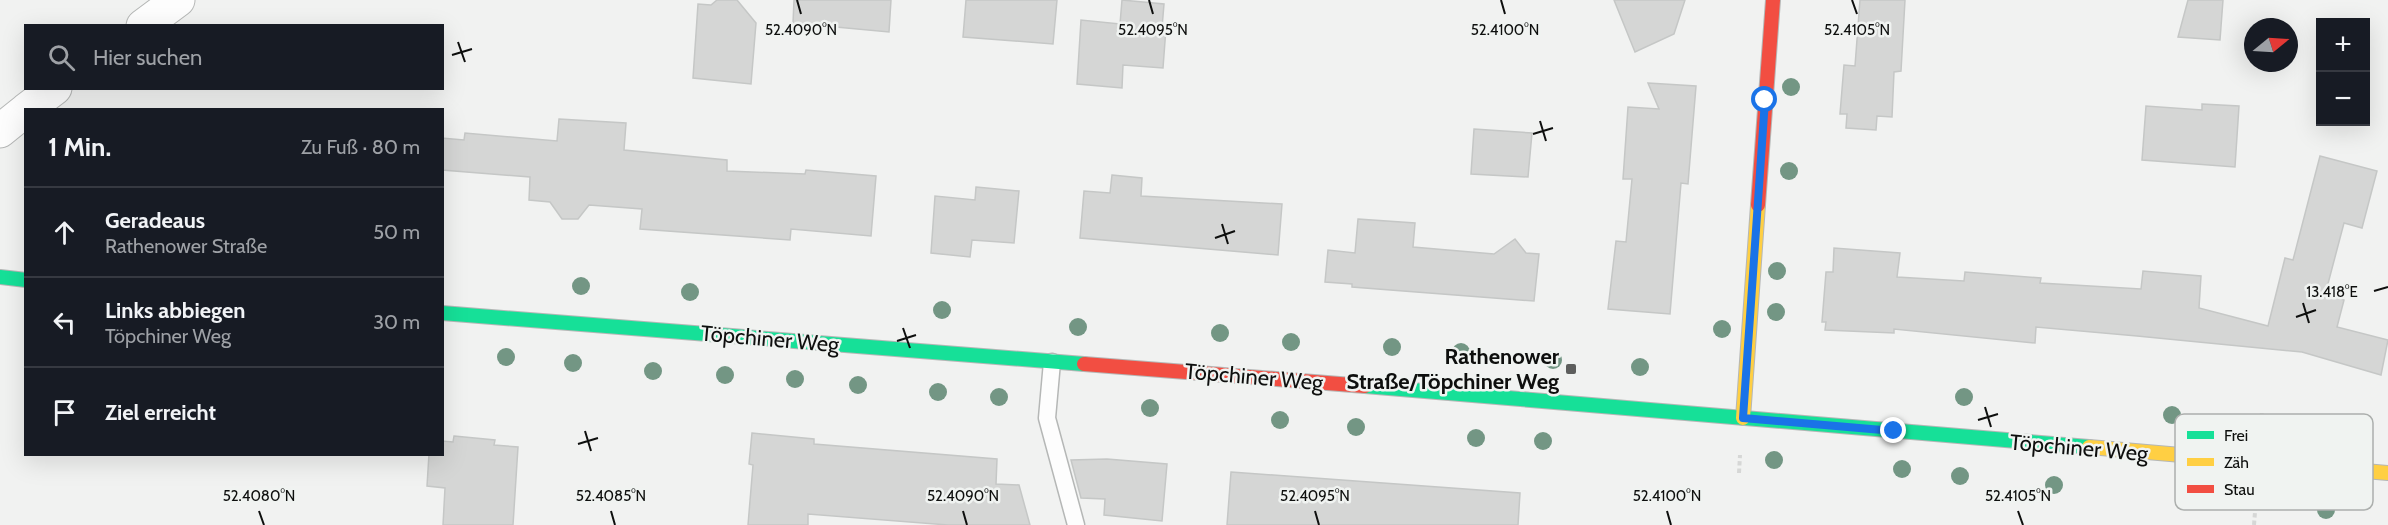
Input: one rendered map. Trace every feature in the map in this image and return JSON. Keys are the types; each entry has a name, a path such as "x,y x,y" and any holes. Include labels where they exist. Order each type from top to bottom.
{"street":[{"path":"146,24 178,0"},
{"path":"1743,418 1773,0"},
{"path":"29,108 52,90"},
{"path":"0,131 24,112"},
{"path":"0,277 24,280"},
{"name":"Töpchiner Weg","path":"444,314 2175,455"},
{"name":"Töpchiner Weg","path":"2373,472 2388,473"}],"lane":[{"path":"1052,362 1047,418 1076,525"}],"building":[{"path":"717,0 737,0 756,23 751,84 693,78 698,4 711,5"},
{"path":"794,0 891,0 889,32 793,23"},
{"path":"966,0 1057,0 1053,44 963,37"},
{"path":"1122,0 1164,4 1162,28 1166,28 1163,68 1123,65 1122,88 1077,84 1081,20 1120,24"},
{"path":"1614,0 1685,0 1674,34 1635,52"},
{"path":"1860,0 1905,0 1901,71 1894,72 1892,117 1877,116 1876,130 1846,128 1847,114 1840,114 1844,65 1855,66"},
{"path":"2188,0 2223,0 2220,40 2178,37"},
{"path":"1648,83 1696,86 1688,184 1681,183 1670,314 1608,309 1616,241 1626,242 1632,179 1623,179 1628,107 1659,109"},
{"path":"2202,104 2239,106 2235,167 2142,160 2146,106 2202,110"},
{"path":"559,119 626,123 624,150 727,160 727,171 805,174 806,170 876,176 871,236 791,229 790,240 640,229 642,209 589,205 578,219 562,219 550,202 529,200 530,177 444,170 444,138 464,140 465,133 557,141"},
{"path":"1474,129 1532,133 1528,177 1471,174"},
{"path":"2320,156 2377,171 2362,228 2344,223 2325,295 2344,300 2337,327 2388,340 2381,375 2302,352 2137,336 2036,327 2035,343 1894,329 1894,333 1825,330 1826,322 1822,322 1826,272 1833,272 1834,248 1900,253 1897,277 1964,281 1965,272 2041,278 2040,283 2141,289 2143,271 2201,276 2199,308 2268,326 2285,258 2293,260"},
{"path":"1112,175 1142,178 1141,196 1282,204 1278,255 1080,238 1084,191 1110,193"},
{"path":"976,187 1019,191 1014,243 972,240 970,257 931,253 935,196 975,200"},
{"path":"1358,219 1415,223 1413,247 1494,254 1515,239 1526,253 1539,254 1534,301 1352,287 1352,284 1325,282 1328,250 1355,253"},
{"path":"752,433 814,439 814,444 997,459 996,484 1019,485 1030,525 948,525 808,514 808,525 748,525 753,465 749,464"},
{"path":"454,436 495,440 494,445 518,447 513,525 443,525 445,488 427,486 429,456 444,456 444,441 453,442"},
{"path":"1107,459 1167,464 1162,521 1104,515 1105,499 1081,498 1071,460"},
{"path":"1231,472 1520,493 1518,525 1227,525"}],"traffic: fast":[{"path":"0,277 24,280"},
{"path":"444,313 1084,364"},
{"path":"1365,386 2089,447"}],"traffic: slow":[{"path":"1743,418 1758,205"},
{"path":"2089,447 2175,454"},
{"path":"2373,472 2388,473"}],"traffic: jam":[{"path":"1758,205 1773,0"},
{"path":"1084,364 1365,386"}],"place":[{"name":"Rathenower Straße/Töpchiner Weg","path":"1571,369"}],"route":[{"path":"1765,100 1743,418 1894,431"}]}
